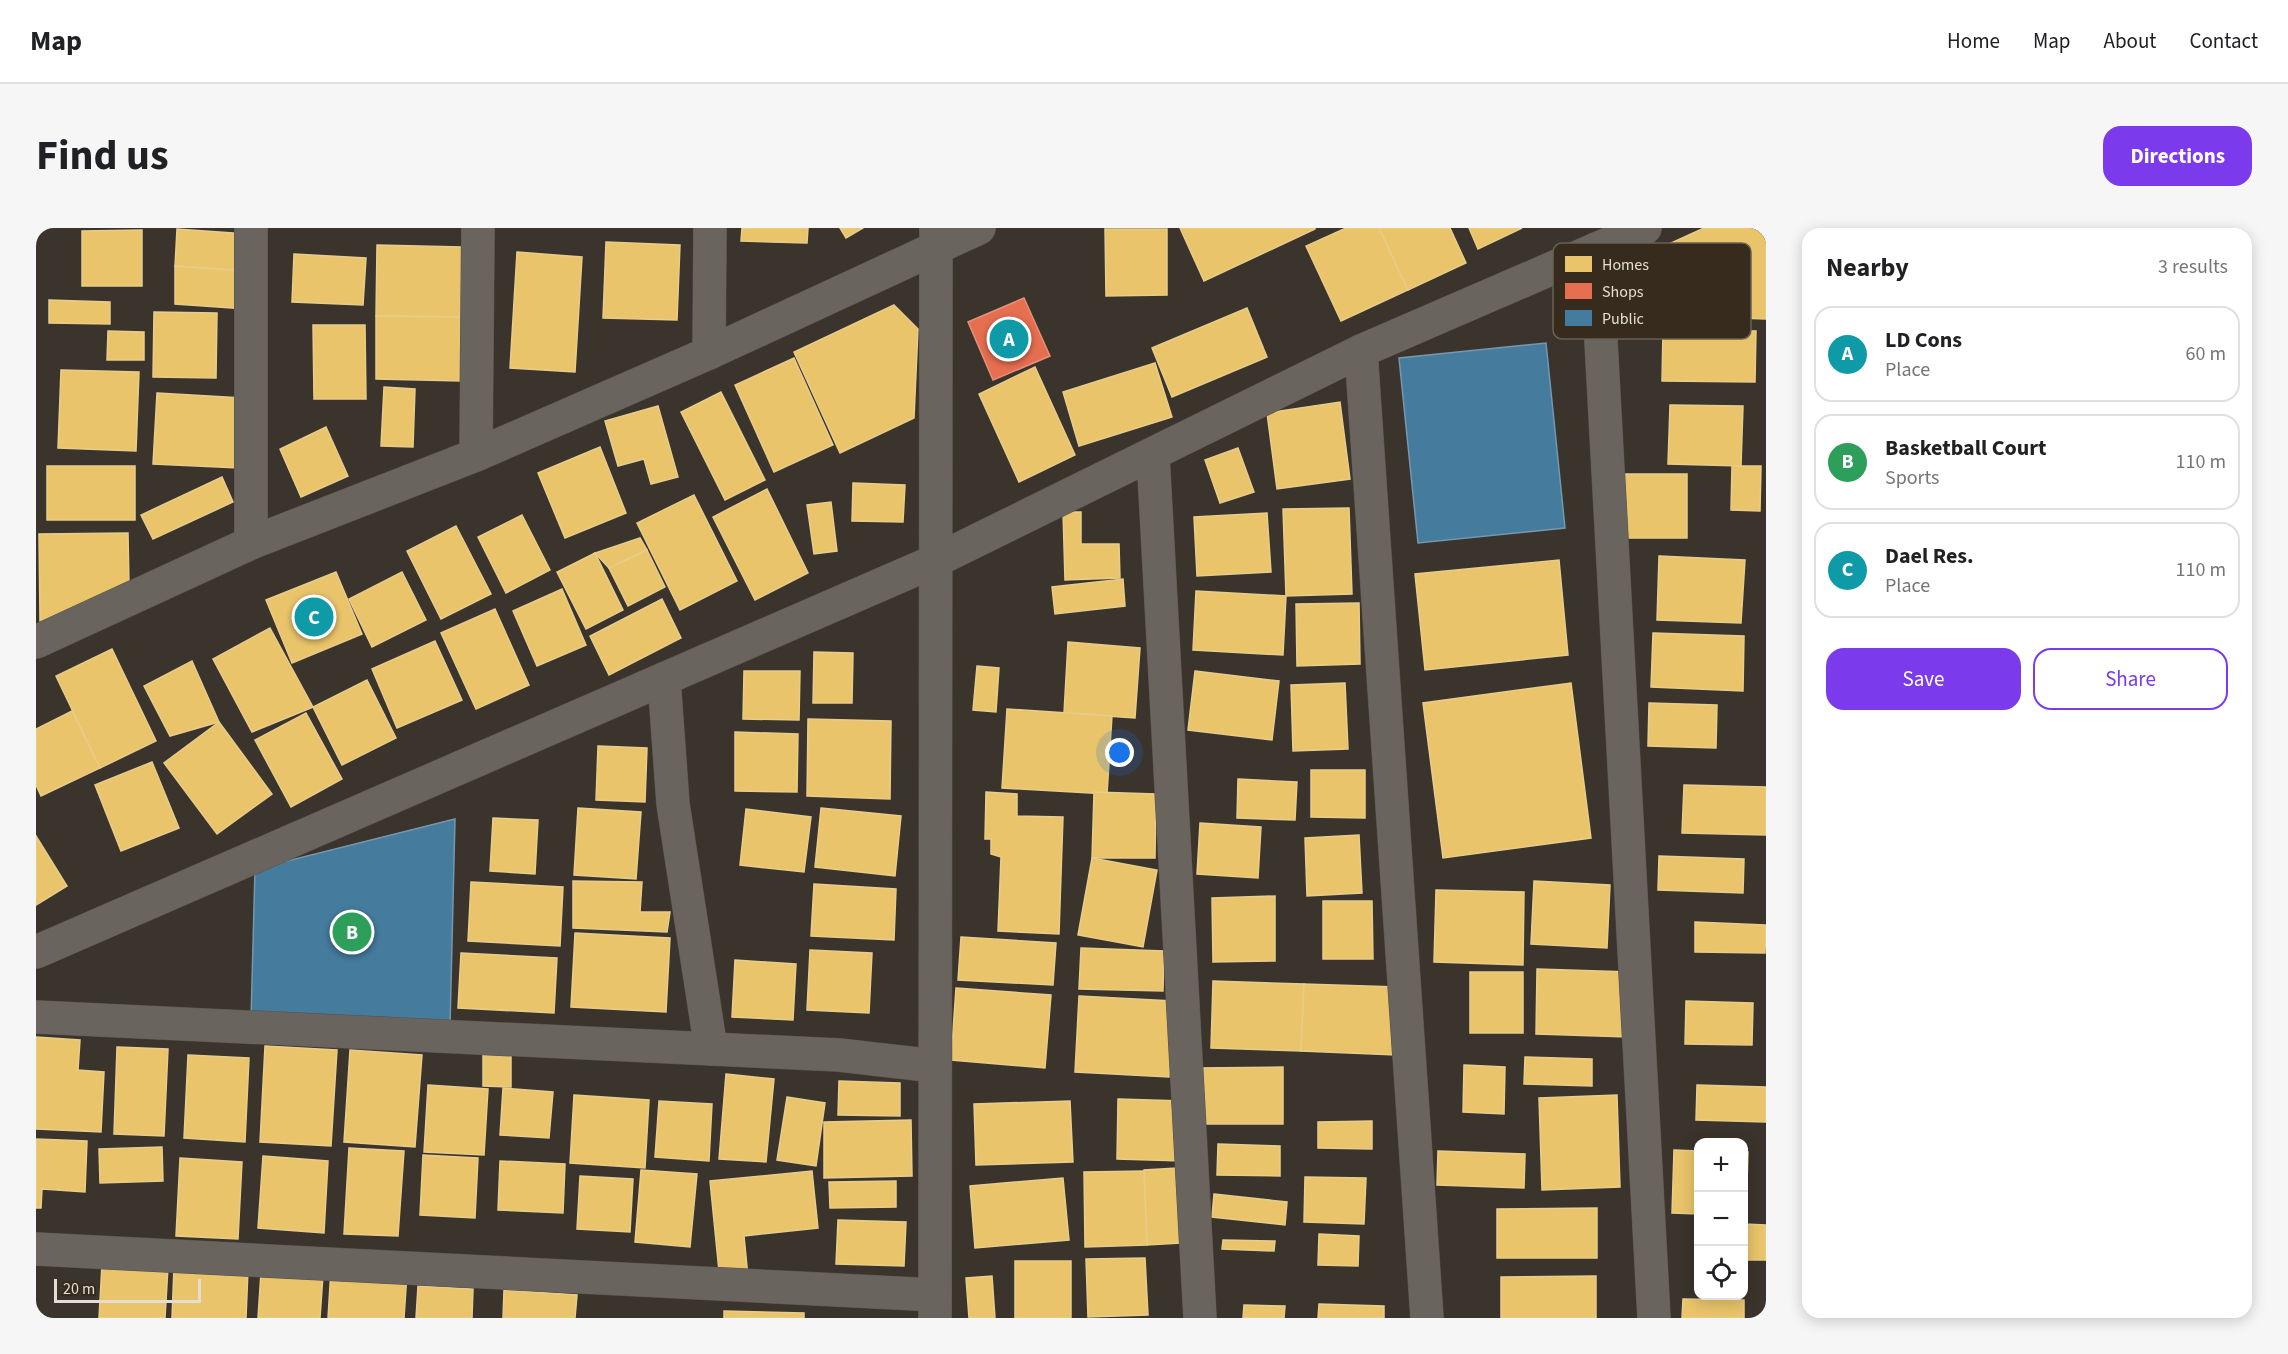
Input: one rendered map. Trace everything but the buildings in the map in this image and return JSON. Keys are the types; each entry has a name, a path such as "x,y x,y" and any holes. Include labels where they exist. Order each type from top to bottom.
{"street":[{"path":"251,228 251,543"},
{"path":"476,455 478,228"},
{"path":"710,228 710,353"},
{"path":"36,642 251,543 476,455 710,353 936,238 979,228"},
{"path":"1610,243 1645,228"},
{"path":"36,1249 935,1307 936,238"},
{"path":"36,952 935,561 1361,351 1553,268"},
{"path":"1601,339 1654,1318"},
{"path":"1361,351 1427,1318"},
{"path":"1153,454 1200,1318"},
{"path":"664,680 673,804 711,1049"},
{"path":"36,1017 839,1055 935,1066"}],"place":[{"name":"LD Cons","path":"1009,339"},
{"name":"Dael Res.","path":"314,617"},
{"name":"Basketball Court","path":"352,932"}]}
